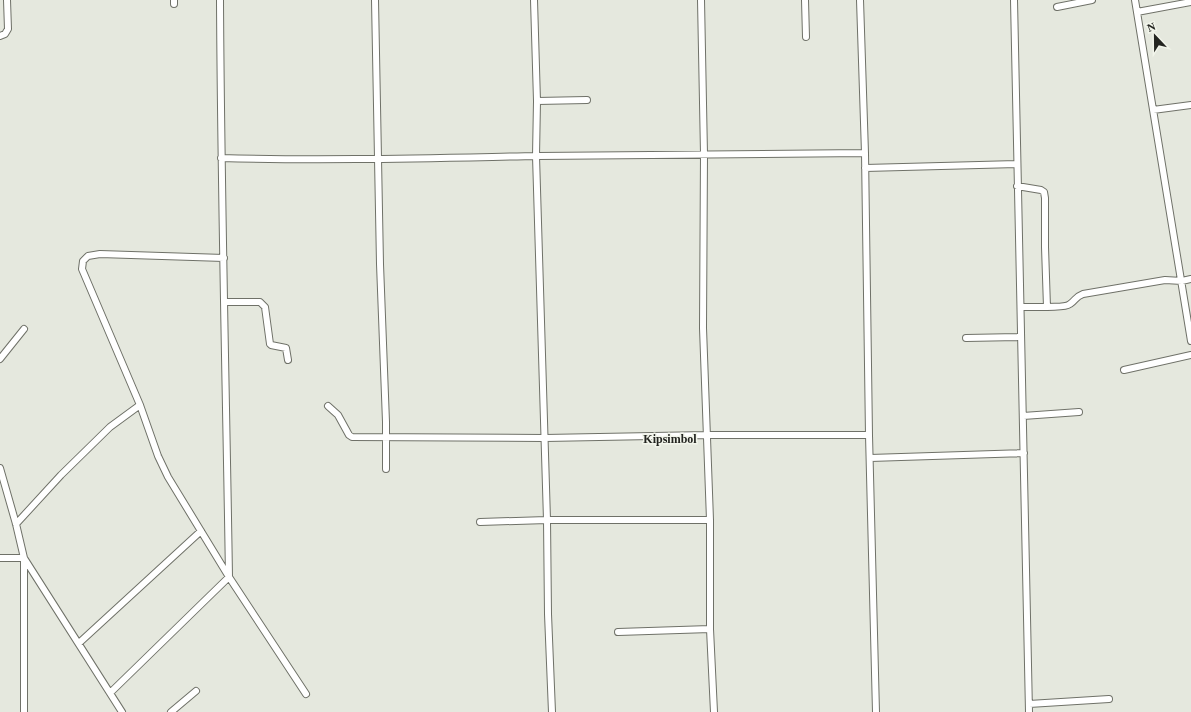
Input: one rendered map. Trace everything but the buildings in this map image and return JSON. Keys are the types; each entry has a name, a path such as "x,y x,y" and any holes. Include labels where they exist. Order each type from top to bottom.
{"street":[{"path":"0,36 5,34 8,29 7,0"},
{"path":"110,693 230,577 221,158 220,0"},
{"path":"375,0 380,272 386,469"},
{"path":"534,0 537,101 536,156 552,712"},
{"path":"701,0 704,154 703,328 708,435 710,629 714,712"},
{"path":"805,0 806,37"},
{"path":"860,0 865,153 869,435 876,712"},
{"path":"1014,0 1029,712"},
{"path":"1058,7 1092,0"},
{"path":"1135,0 1191,341"},
{"path":"1137,12 1191,2"},
{"path":"537,101 587,100"},
{"path":"1153,110 1191,105"},
{"path":"221,158 276,160 378,160 536,156 865,153"},
{"path":"865,168 1017,164"},
{"path":"1017,186 1041,190 1044,192 1047,307"},
{"path":"224,258 100,254 88,256 83,261 82,268 140,405 158,456 168,477 230,577 306,694"},
{"path":"1021,307 1067,306 1071,304 1077,296 1083,294 1164,280 1182,281 1191,279"},
{"path":"225,302 260,302 263,304 265,307 270,344 286,348 288,360"},
{"path":"0,359 24,329"},
{"path":"966,338 1020,337"},
{"path":"1124,370 1191,355"},
{"path":"16,524 61,475 110,427 140,405"},
{"path":"328,406 338,416 349,435 352,437 545,438 708,435 869,435"},
{"path":"1022,416 1079,412"},
{"path":"870,458 1024,453"},
{"path":"0,468 24,558 24,712"},
{"path":"480,522 547,520 710,520"},
{"path":"79,643 201,531"},
{"path":"0,558 24,558"},
{"path":"24,558 122,712"},
{"path":"618,632 710,629"},
{"path":"171,712 196,690"},
{"path":"1029,704 1109,699"}],"district":[{"name":"Kipsimbol","path":"670,439"}]}
